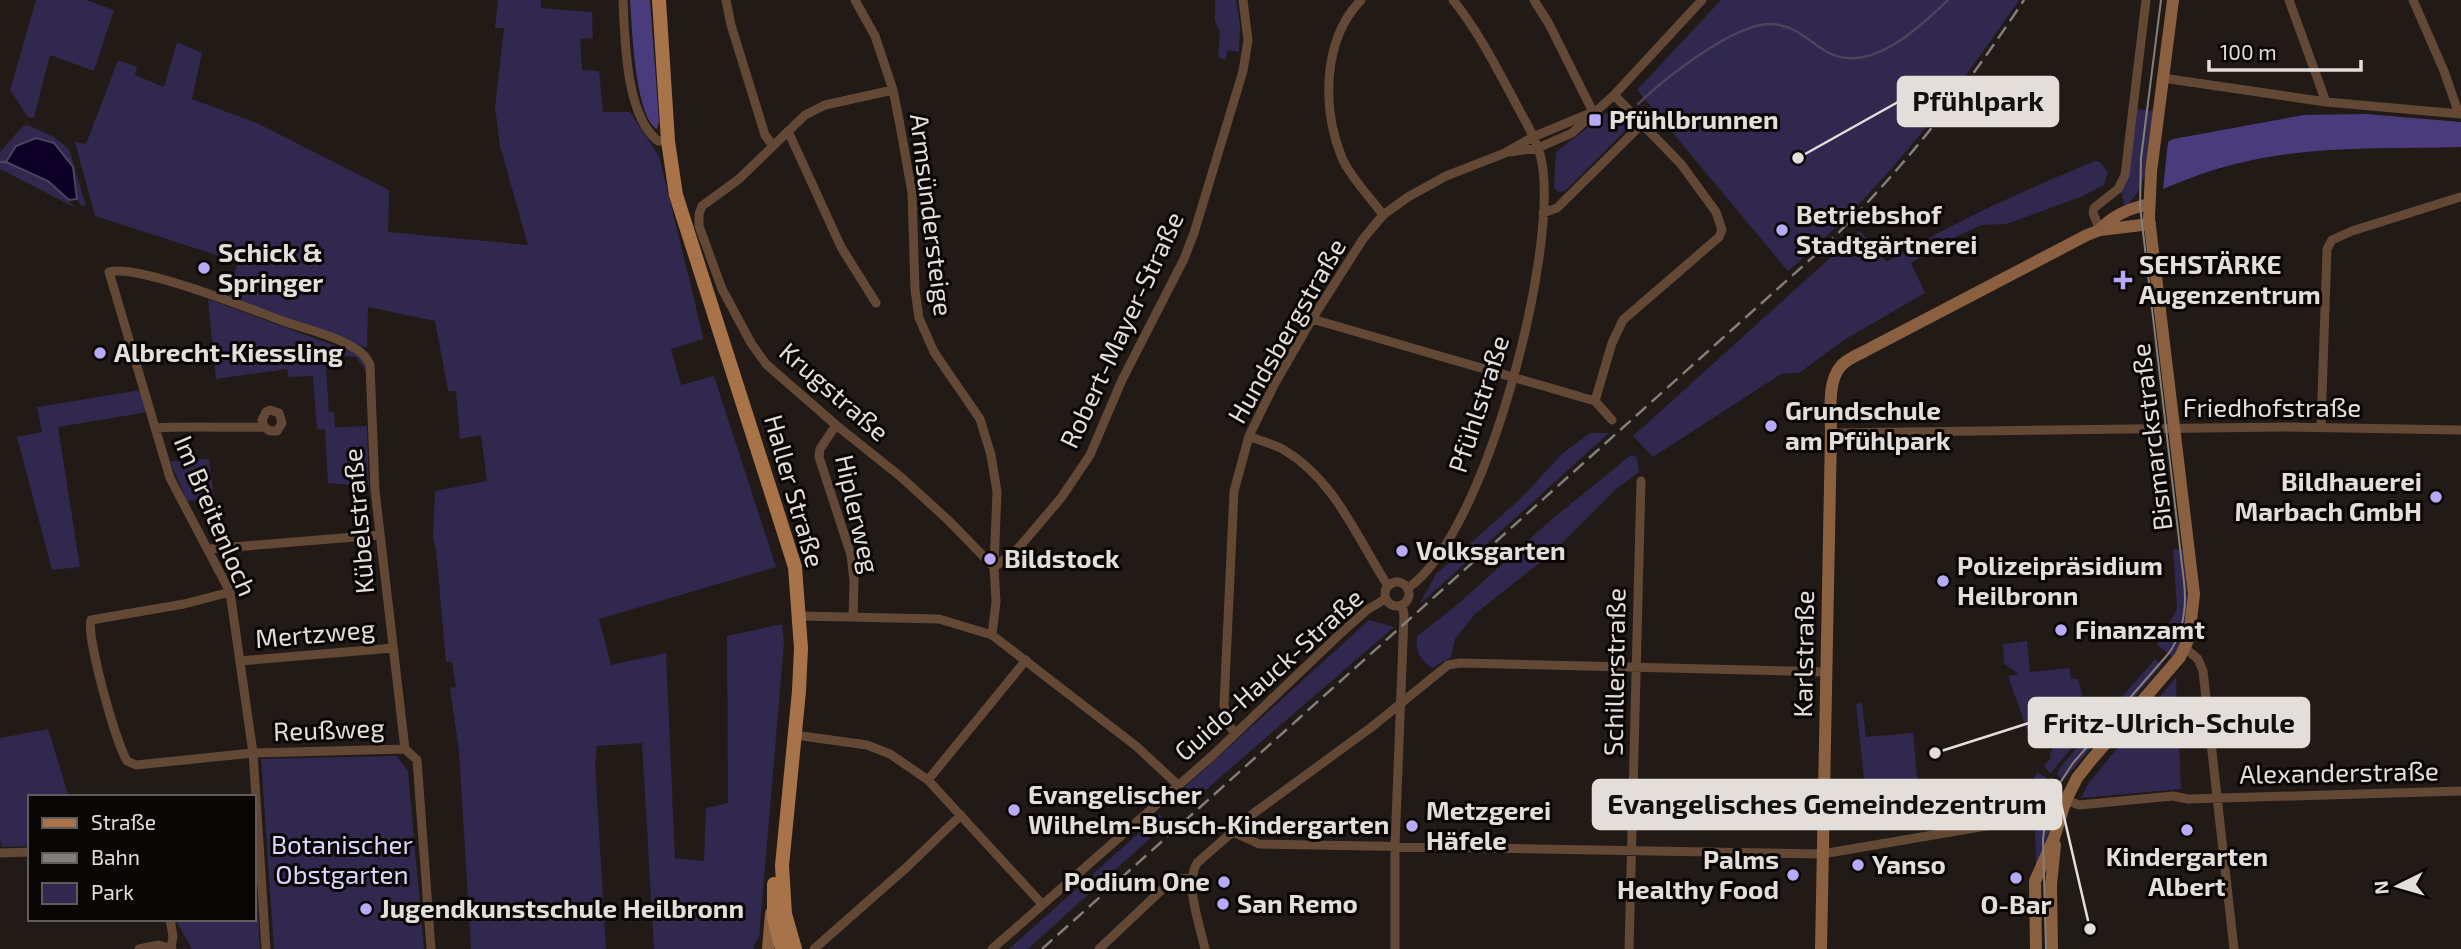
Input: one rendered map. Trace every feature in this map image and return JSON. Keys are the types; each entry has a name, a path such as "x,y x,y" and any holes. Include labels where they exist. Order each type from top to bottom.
{"main road":[{"name":"Haller Straße","path":"659,0 673,181 682,218 795,568 801,658 785,813"},
{"path":"782,949 774,918 773,892 785,813"},
{"path":"785,813 782,891 795,949"}],"street":[{"path":"623,0 627,66 633,94 648,131 658,141 668,141"},
{"path":"726,0 731,25 765,135 773,146 805,115 825,106 893,90"},
{"name":"Armsündersteige","path":"855,0 875,36 893,90 912,193 915,290 919,318 934,352 980,419 991,455 997,492 993,567 996,602 992,635"},
{"name":"Robert-Mayer-Straße","path":"993,567 1015,552 1061,498 1090,455 1122,380 1184,259 1243,71 1248,40 1243,0"},
{"path":"1361,0 1350,13 1335,47 1330,67 1328,100 1333,130 1343,161 1383,215"},
{"path":"1454,0 1474,26 1533,137"},
{"path":"1534,0 1594,111 1614,94 1702,0"},
{"path":"2100,230 2094,208 2118,189 2125,175 2146,0"},
{"name":"Bismarckstraße","path":"2054,838 2066,800 2077,778 2174,666 2185,648 2192,625 2194,594 2149,204 2173,0"},
{"path":"2288,0 2326,102"},
{"path":"2163,78 2326,102 2460,114 2413,0"},
{"path":"1595,401 1612,343 1623,320 1719,237 1722,230 1716,212 1704,193 1676,158 1641,125 1614,94"},
{"name":"Hundsbergstraße","path":"1505,153 1538,148 1572,133 1594,111"},
{"name":"Hundsbergstraße","path":"1235,733 1228,724 1224,705 1234,491 1249,436 1312,318 1363,239 1383,215 1408,197 1446,176 1505,153 1533,137 1594,111"},
{"path":"1543,213 1557,208 1566,200 1641,125"},
{"path":"788,131 841,247 876,303"},
{"name":"Pfühlstraße","path":"1408,588 1427,572 1456,527 1493,441 1514,378 1529,310 1543,213 1544,177 1533,137"},
{"name":"Krugstraße","path":"773,146 739,179 702,206 699,214 699,226 722,289 751,343 766,364 911,485 993,567"},
{"path":"2321,426 2327,249 2332,240 2352,231 2460,197"},
{"path":"2100,230 2106,222 2149,204"},
{"path":"2100,230 2150,221"},
{"name":"Karlstraße","path":"1821,949 1831,433 1835,379 1844,363 2100,230"},
{"name":"Im Breitenloch","path":"109,272 170,478 230,592 253,753 256,795"},
{"name":"Kübelstraße","path":"109,272 129,272 195,289 339,341 366,356 371,374 374,491 405,748 417,760 431,949"},
{"path":"1312,318 1595,401 1612,420"},
{"path":"155,428 195,425 213,428 264,426"},
{"name":"Hiplerweg","path":"836,425 820,449 819,457 851,555 854,581 853,617"},
{"name":"Friedhofstraße","path":"1831,433 2321,426 2461,430"},
{"path":"1249,436 1282,448 1303,463 1322,482 1342,509 1388,586"},
{"name":"Schillerstraße","path":"1629,949 1641,481"},
{"path":"209,549 379,535"},
{"path":"1395,949 1395,846 1404,615 1402,606 1409,596 1408,588 1398,582 1388,586 1385,599 1394,607 1402,606"},
{"name":"Reußweg","path":"230,592 184,604 94,618 89,624 103,687 127,761 136,765 253,753 405,748"},
{"name":"Guido-Hauck-Straße","path":"992,949 1178,785 1349,626 1385,599"},
{"path":"800,616 939,619 992,635 1136,746 1178,785"},
{"name":"Mertzweg","path":"240,662 393,648"},
{"path":"2185,648 2198,659 2203,671 2234,949"},
{"path":"928,780 1026,660"},
{"path":"1205,949 1191,878 1197,863 1254,813 1402,704 1443,669 1455,663 1827,671"},
{"path":"795,736 867,745 890,754 928,780 1042,904"},
{"name":"Alexanderstraße","path":"2066,800 2079,805 2173,796 2188,799 2461,791"},
{"name":"Im Breitenloch","path":"256,798 266,949"},
{"path":"814,949 961,815"},
{"path":"1233,832 1259,844 1822,854 2027,819"},
{"path":"2036,949 2035,881 2054,838"},
{"path":"2052,949 2054,838"},
{"path":"0,853 28,852"},
{"path":"1099,949 1168,884 1191,878"},
{"path":"768,949 773,892"},
{"path":"139,949 159,945 172,949 170,921"}],"green space":[{"path":"36,0 86,0 114,10 94,71 50,55 34,118 28,117 10,90"},
{"path":"498,0 541,0 541,8 592,12 593,38 580,39 582,70 599,71 603,112 630,112 659,156 698,315 703,339 671,349 681,385 714,376 776,567 599,619 611,665 666,653 675,858 704,861 706,808 728,803 727,636 782,624 784,643 759,938 753,946 754,949 654,949 642,743 597,746 595,764 606,949 471,949 459,751 450,688 456,687 452,662 446,662 433,538 435,491 487,481 481,435 460,439 456,391 448,391 435,321 368,307 367,348 228,296 238,262 95,216 75,142 86,144 118,60 137,67 135,75 164,87 177,42 202,53 192,99 257,123 389,190 388,232 528,245 500,146 495,107 504,28 495,28"},
{"path":"1215,0 1236,0 1240,25 1239,52 1228,50 1225,60 1218,57 1220,32 1215,21"},
{"path":"1721,0 2019,0 1967,74 1913,143 1854,209 1788,271 1637,90"},
{"path":"2137,109 2153,111 2150,150 2140,187 2125,207 2121,192 2128,177"},
{"path":"1615,110 1630,126 1565,191 1558,192 1554,187 1556,152 1605,114"},
{"path":"28,125 54,137 69,149 86,206 80,205 72,165 47,141 33,139 26,142 7,162 48,181 76,208 0,169 0,152 23,126"},
{"path":"2099,161 2108,172 2104,185 2083,196 2007,224 1981,225 1911,263 1925,293 1844,340 1799,373 1781,374 1653,457 1633,436 1860,231 1887,262 1989,207"},
{"path":"208,299 348,348 361,355 367,372 356,357 325,354 329,412 334,412 335,427 367,426 369,487 328,483 325,430 317,429 313,376 289,377 287,369 216,379"},
{"path":"141,390 148,412 58,427 80,567 52,570 17,437 42,432 37,407"},
{"path":"1590,433 1609,433 1419,605 1436,574 1519,500 1563,453"},
{"path":"1631,455 1637,457 1639,472 1616,489 1552,553 1475,614 1455,639 1451,657 1432,668 1424,662 1419,655 1417,636 1458,604 1552,519"},
{"path":"209,459 214,498 187,501 170,461"},
{"path":"2173,549 2183,550 2187,605 2184,631 2173,657 2157,645 2177,609"},
{"path":"1369,620 1394,627 1186,807 1175,796"},
{"path":"2027,641 2030,672 2070,668 2071,679 2078,679 2082,694 2076,705 2078,711 2067,720 2066,725 2047,742 2032,744 2008,676 2019,674 2004,664 2003,644"},
{"path":"2155,659 2162,665 2062,782 2057,773 2062,765"},
{"path":"2176,677 2181,789 2081,798 2088,784"},
{"path":"1862,703 1866,737 1913,733 1920,809 1873,813 1874,824 1869,825 1856,704"},
{"path":"2084,718 2091,725 2050,774 2044,765 2050,759 2056,742"},
{"path":"48,729 68,795 28,795 28,846 2,847 0,738"},
{"name":"Botanischer Obstgarten","path":"397,756 408,771 424,949 274,949 261,759"},
{"path":"2038,772 2052,782 2051,785 2065,790 2036,867 2034,778"},
{"path":"1160,814 1167,823 1028,949 1009,949"},
{"path":"256,867 260,949 192,949 176,921 256,921"}],"shaded area":[{"path":"630,0 650,0 659,122 657,129 650,121 639,90"},
{"path":"2366,114 2461,122 2461,147 2348,149 2291,154 2226,166 2163,189 2168,142 2173,139 2304,115"},
{"path":"36,138 54,143 73,167 77,199 69,200 48,181 6,162 16,146"}],"waterway":[{"path":"1638,104 1701,54 1740,32 1758,26 1781,25 1796,31 1829,53 1845,58 1861,57 1878,53 1894,44 1924,23 1948,0"},
{"path":"0,162 6,162"}],"tram line":[{"path":"2046,949 2043,839 2046,816 2054,792 2073,763 2169,653 2181,628 2185,610 2184,582 2140,206 2141,158 2161,0"}],"railway":[{"path":"1042,949 1823,248 1879,190 1930,130 2024,0"}],"place":[{"name":"Pfühlbrunnen","path":"1595,120"},
{"name":"Pfühlpark","path":"1798,158"},
{"name":"Betriebshof Stadtgärtnerei","path":"1782,230"},
{"name":"Schick & Springer","path":"204,268"},
{"name":"SEHSTÄRKE Augenzentrum","path":"2123,280"},
{"name":"Albrecht-Kiessling","path":"100,353"},
{"name":"Grundschule am Pfühlpark","path":"1771,426"},
{"name":"Bildhauerei Marbach GmbH","path":"2436,497"},
{"name":"Volksgarten","path":"1402,551"},
{"name":"Bildstock","path":"990,559"},
{"name":"Polizeipräsidium Heilbronn","path":"1943,581"},
{"name":"Finanzamt","path":"2061,630"},
{"name":"Fritz-Ulrich-Schule","path":"1935,753"},
{"name":"Evangelischer Wilhelm-Busch-Kindergarten","path":"1014,810"},
{"name":"Metzgerei Häfele","path":"1412,826"},
{"name":"Kindergarten Albert","path":"2187,830"},
{"name":"Yanso","path":"1858,865"},
{"name":"Palms Healthy Food","path":"1793,875"},
{"name":"O-Bar","path":"2016,878"},
{"name":"Podium One","path":"1224,882"},
{"name":"San Remo","path":"1223,904"},
{"name":"Jugendkunstschule Heilbronn","path":"366,909"},
{"name":"Evangelisches Gemeindezentrum","path":"2090,929"}]}
